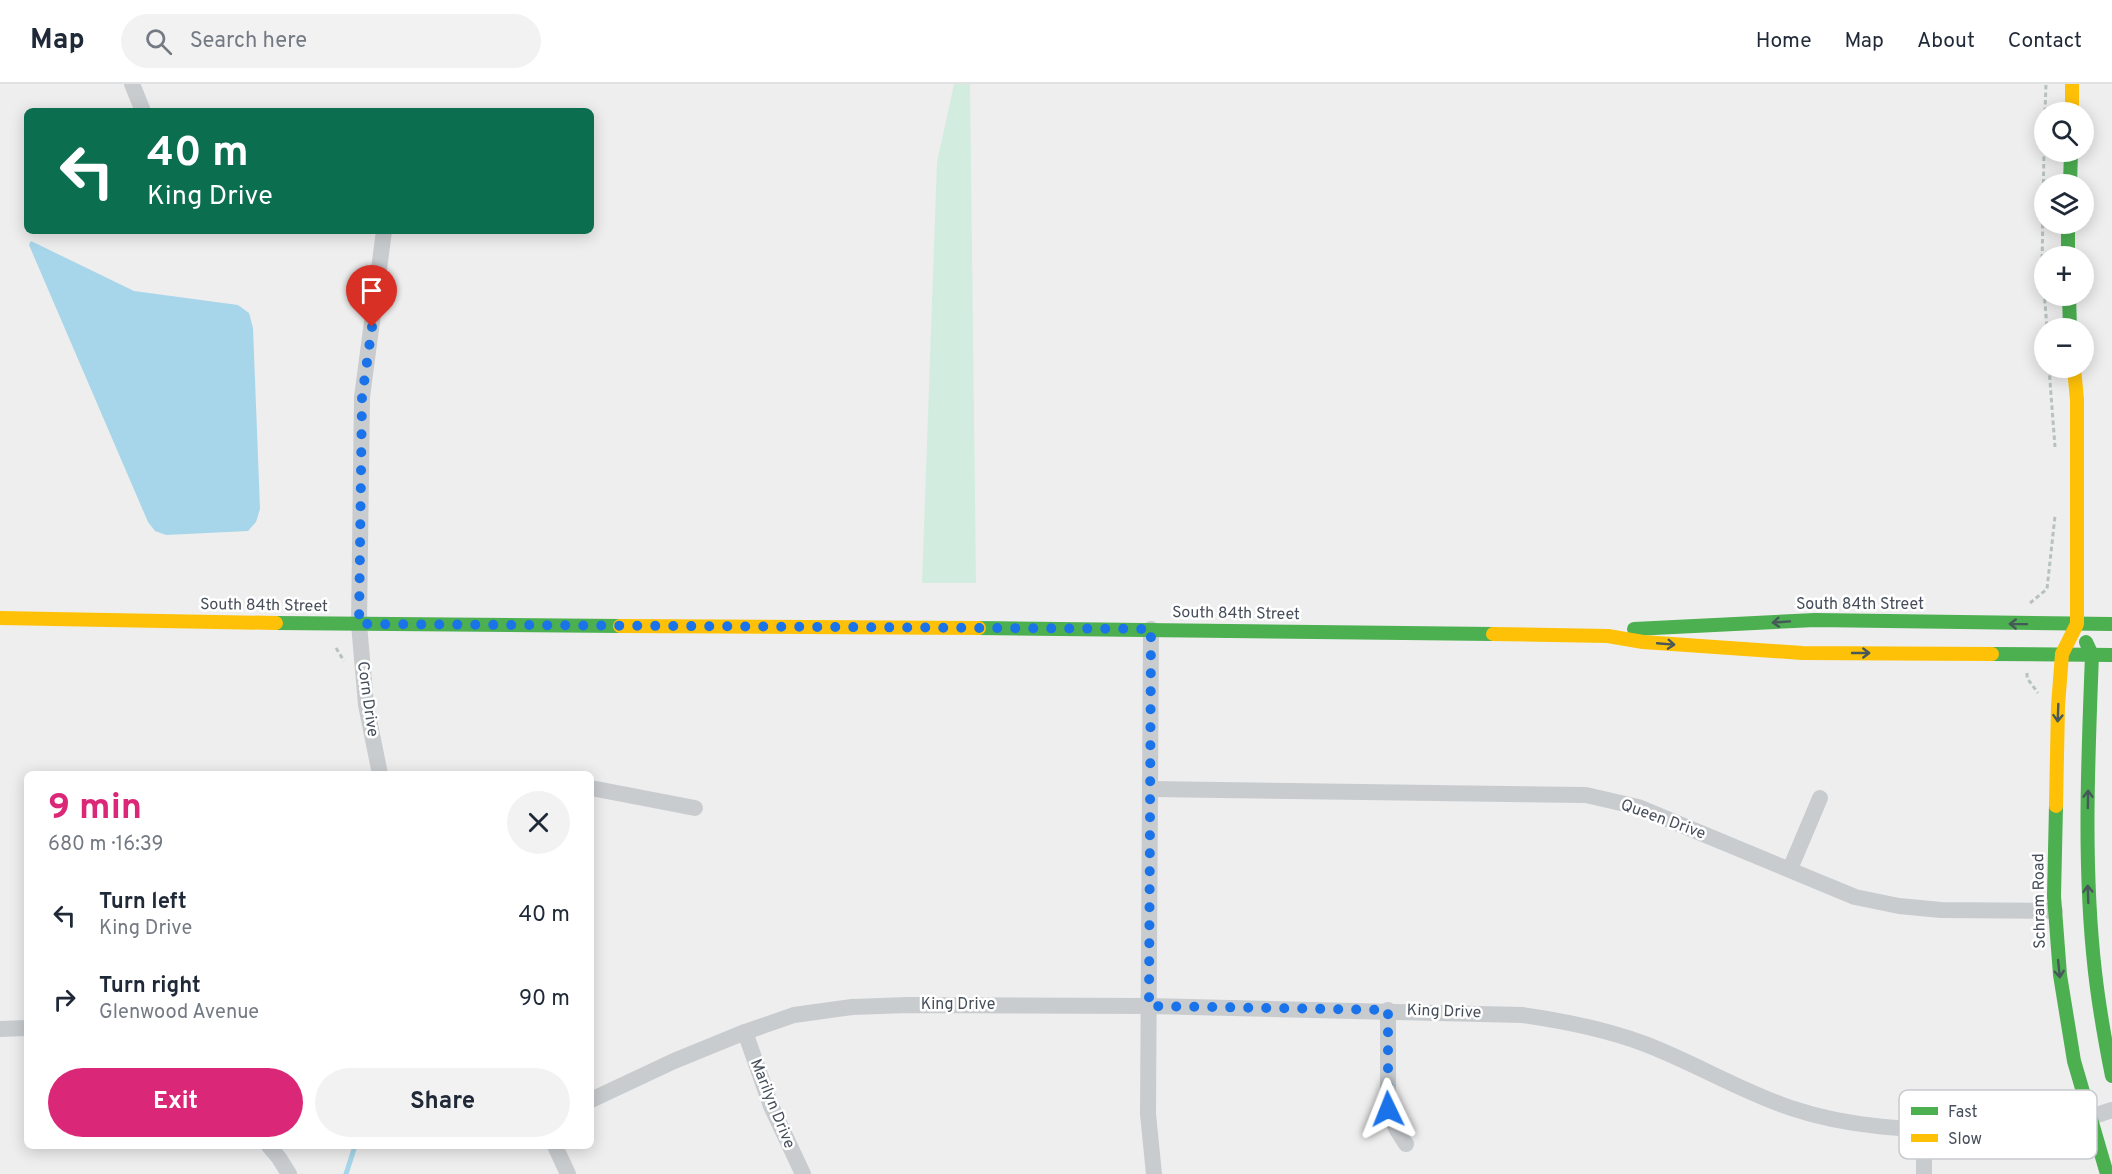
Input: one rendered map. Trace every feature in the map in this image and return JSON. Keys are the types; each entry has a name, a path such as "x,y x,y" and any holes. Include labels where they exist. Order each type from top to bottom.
{"street":[{"path":"132,84 142,108"},
{"path":"2072,84 2072,102"},
{"name":"Corn Drive","path":"379,771 366,705 359,624 362,397 384,234"},
{"name":"Schram Road","path":"2075,378 2077,400 2077,624 2092,655 2087,858 2088,915 2099,1011 2112,1077"},
{"name":"South 84th Street","path":"0,618 359,624 1151,629 1608,636 1644,642 1802,653 2112,655"},
{"name":"South 84th Street","path":"1608,636 1640,628 1815,620 2112,624"},
{"name":"Schram Road","path":"2077,624 2062,654 2058,706 2055,911 2066,1015 2074,1061 2082,1090"},
{"path":"1151,629 1148,1114 1154,1174"},
{"path":"594,789 695,808"},
{"name":"Queen Drive","path":"1151,789 1586,795 1638,807 1855,897 1899,906 1941,910 2055,911"},
{"path":"1790,869 1820,798"},
{"name":"King Drive","path":"594,1099 674,1061 745,1032 794,1015 852,1007 908,1005 1149,1006 1388,1010 1522,1015 1576,1023 1646,1044 1733,1085 1792,1108 1853,1123 1899,1128"},
{"path":"1388,1010 1388,1109 1406,1144"},
{"path":"0,1029 24,1028"},
{"name":"Marilyn Drive","path":"745,1032 771,1106 803,1174"},
{"name":"King Drive","path":"2097,1115 2112,1110"},
{"name":"Schram Road","path":"2097,1140 2107,1174"},
{"path":"271,1149 289,1174"},
{"path":"556,1149 568,1174"}],"path":[{"path":"2045,102 2046,84"},
{"path":"2044,162 2042,266 2046,318"},
{"path":"2050,378 2055,455"},
{"path":"2025,624 2026,606 2048,589 2055,510"},
{"path":"2027,654 2027,678 2039,695"}],"green space":[{"path":"954,84 970,84 976,583 922,583 937,162"}],"water":[{"path":"31,241 134,291 238,305 249,313 253,328 260,509 256,522 248,531 166,535 155,531 148,522 29,245"}],"waterway":[{"path":"346,1174 354,1149"}],"traffic: fast":[{"path":"2070,174 2071,162"},
{"path":"2068,234 2068,246"},
{"path":"2069,306 2070,318"},
{"path":"1634,629 1815,620 2112,624"},
{"path":"276,623 620,626"},
{"path":"979,628 1493,634"},
{"path":"2086,642 2092,655 2088,814 2091,933 2098,998 2112,1076"},
{"path":"1992,654 2112,655"},
{"path":"2056,806 2054,896 2060,975 2074,1061 2082,1090"},
{"path":"2097,1140 2107,1174"}],"traffic: slow":[{"path":"2072,84 2072,102"},
{"path":"2056,806 2058,706 2062,654 2077,624 2077,400 2075,378"},
{"path":"0,618 276,623"},
{"path":"620,626 979,628"},
{"path":"1493,634 1608,636 1643,642 1802,653 1992,654"}],"route":[{"path":"372,327 362,397 359,624 1151,629 1149,1006 1388,1010 1388,1109"}]}
